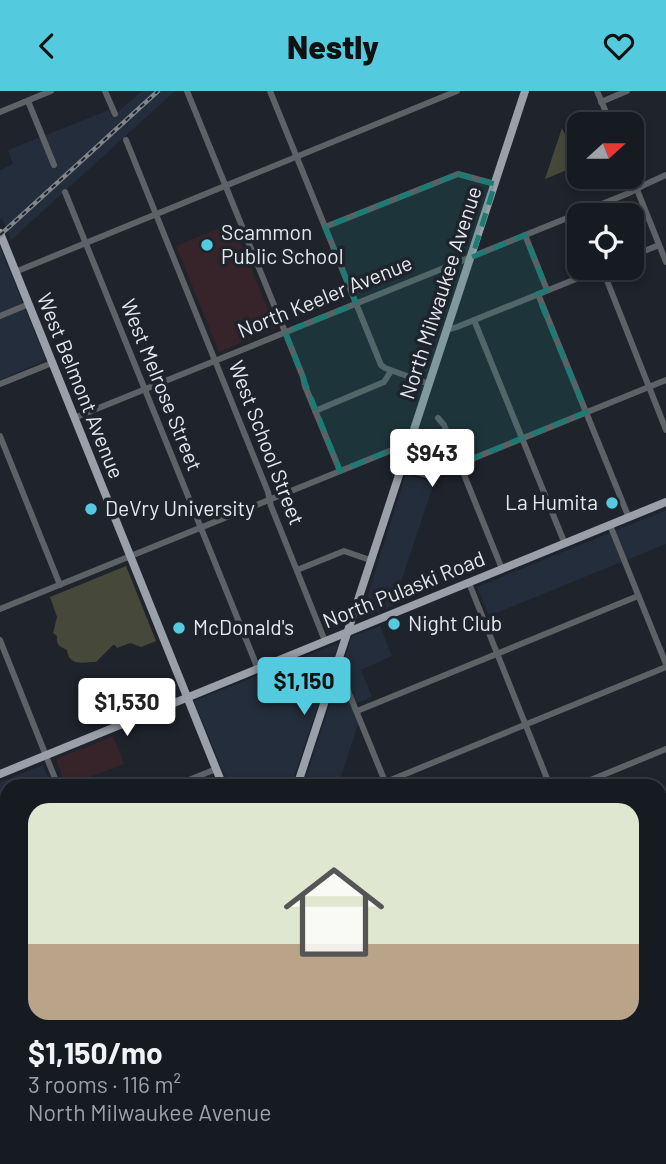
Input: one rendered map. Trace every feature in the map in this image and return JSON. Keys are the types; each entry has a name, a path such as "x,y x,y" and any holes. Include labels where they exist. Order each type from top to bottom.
{"main road":[{"name":"North Milwaukee Avenue","path":"299,779 525,91"},
{"name":"West Belmont Avenue","path":"0,233 220,779"},
{"name":"North Pulaski Road","path":"0,774 666,502"}],"street":[{"path":"0,112 51,91"},
{"path":"105,91 115,114"},
{"path":"187,91 340,471"},
{"path":"270,91 381,365 429,384"},
{"path":"15,272 297,157 435,96 457,91"},
{"path":"597,91 606,112"},
{"path":"601,101 627,91"},
{"path":"28,101 54,165"},
{"name":"West School Street","path":"127,140 326,641"},
{"path":"325,227 458,174 495,184"},
{"name":"North Keeler Avenue","path":"644,185 666,175"},
{"path":"636,189 666,262"},
{"name":"North Keeler Avenue","path":"605,203 636,189"},
{"name":"West Melrose Street","path":"65,192 258,669"},
{"name":"North Keeler Avenue","path":"74,418 567,219"},
{"path":"525,235 547,290"},
{"path":"644,251 659,245"},
{"path":"447,330 572,280"},
{"path":"607,280 666,429"},
{"path":"538,294 629,517"},
{"path":"0,316 29,304"},
{"path":"474,320 565,544"},
{"path":"0,384 52,363"},
{"path":"315,411 384,382 391,371"},
{"path":"403,468 430,476 666,380"},
{"path":"438,418 444,425 502,569"},
{"path":"0,436 60,585"},
{"path":"0,609 402,446 409,448"},
{"path":"398,779 666,666 610,525"},
{"path":"297,571 344,551 370,560"},
{"path":"469,583 547,779"},
{"path":"357,711 638,596"},
{"path":"0,641 55,779"},
{"path":"337,663 384,779"},
{"path":"593,779 666,749"},
{"path":"191,779 216,769"}],"highlighted area":[{"path":"458,174 495,184 472,257 525,235 547,290 537,294 586,412 430,476 403,468 411,442 340,471 285,332 356,304 325,227"}],"shaded area":[{"path":"142,91 175,91 11,240 2,218 0,219 0,170 13,164 8,150 109,110 112,117"},
{"path":"232,223 276,328 219,352 176,246"},
{"path":"0,247 46,360 0,380"},
{"path":"406,474 428,481 432,489 393,606 360,619"},
{"path":"666,510 666,544 489,616 477,587"},
{"path":"380,626 392,656 361,670 372,697 354,704 360,718 340,779 305,779 352,636"},
{"path":"339,643 293,779 226,779 194,701"},
{"path":"113,736 124,764 84,779 63,779 56,759"},
{"path":"43,765 48,779 8,779"}],"green space":[{"path":"562,128 567,139 567,170 545,179"},
{"path":"126,566 156,641 141,647 130,643 117,648 113,645 96,662 74,661 67,650 59,645 57,636 53,633 57,617 50,597"}],"railway":[{"path":"0,235 158,91"}],"place":[{"name":"Scammon Public School","path":"207,245"},
{"name":"La Humita","path":"612,503"},
{"name":"DeVry University","path":"91,509"},
{"name":"Night Club","path":"394,624"},
{"name":"McDonald's","path":"179,628"}]}
